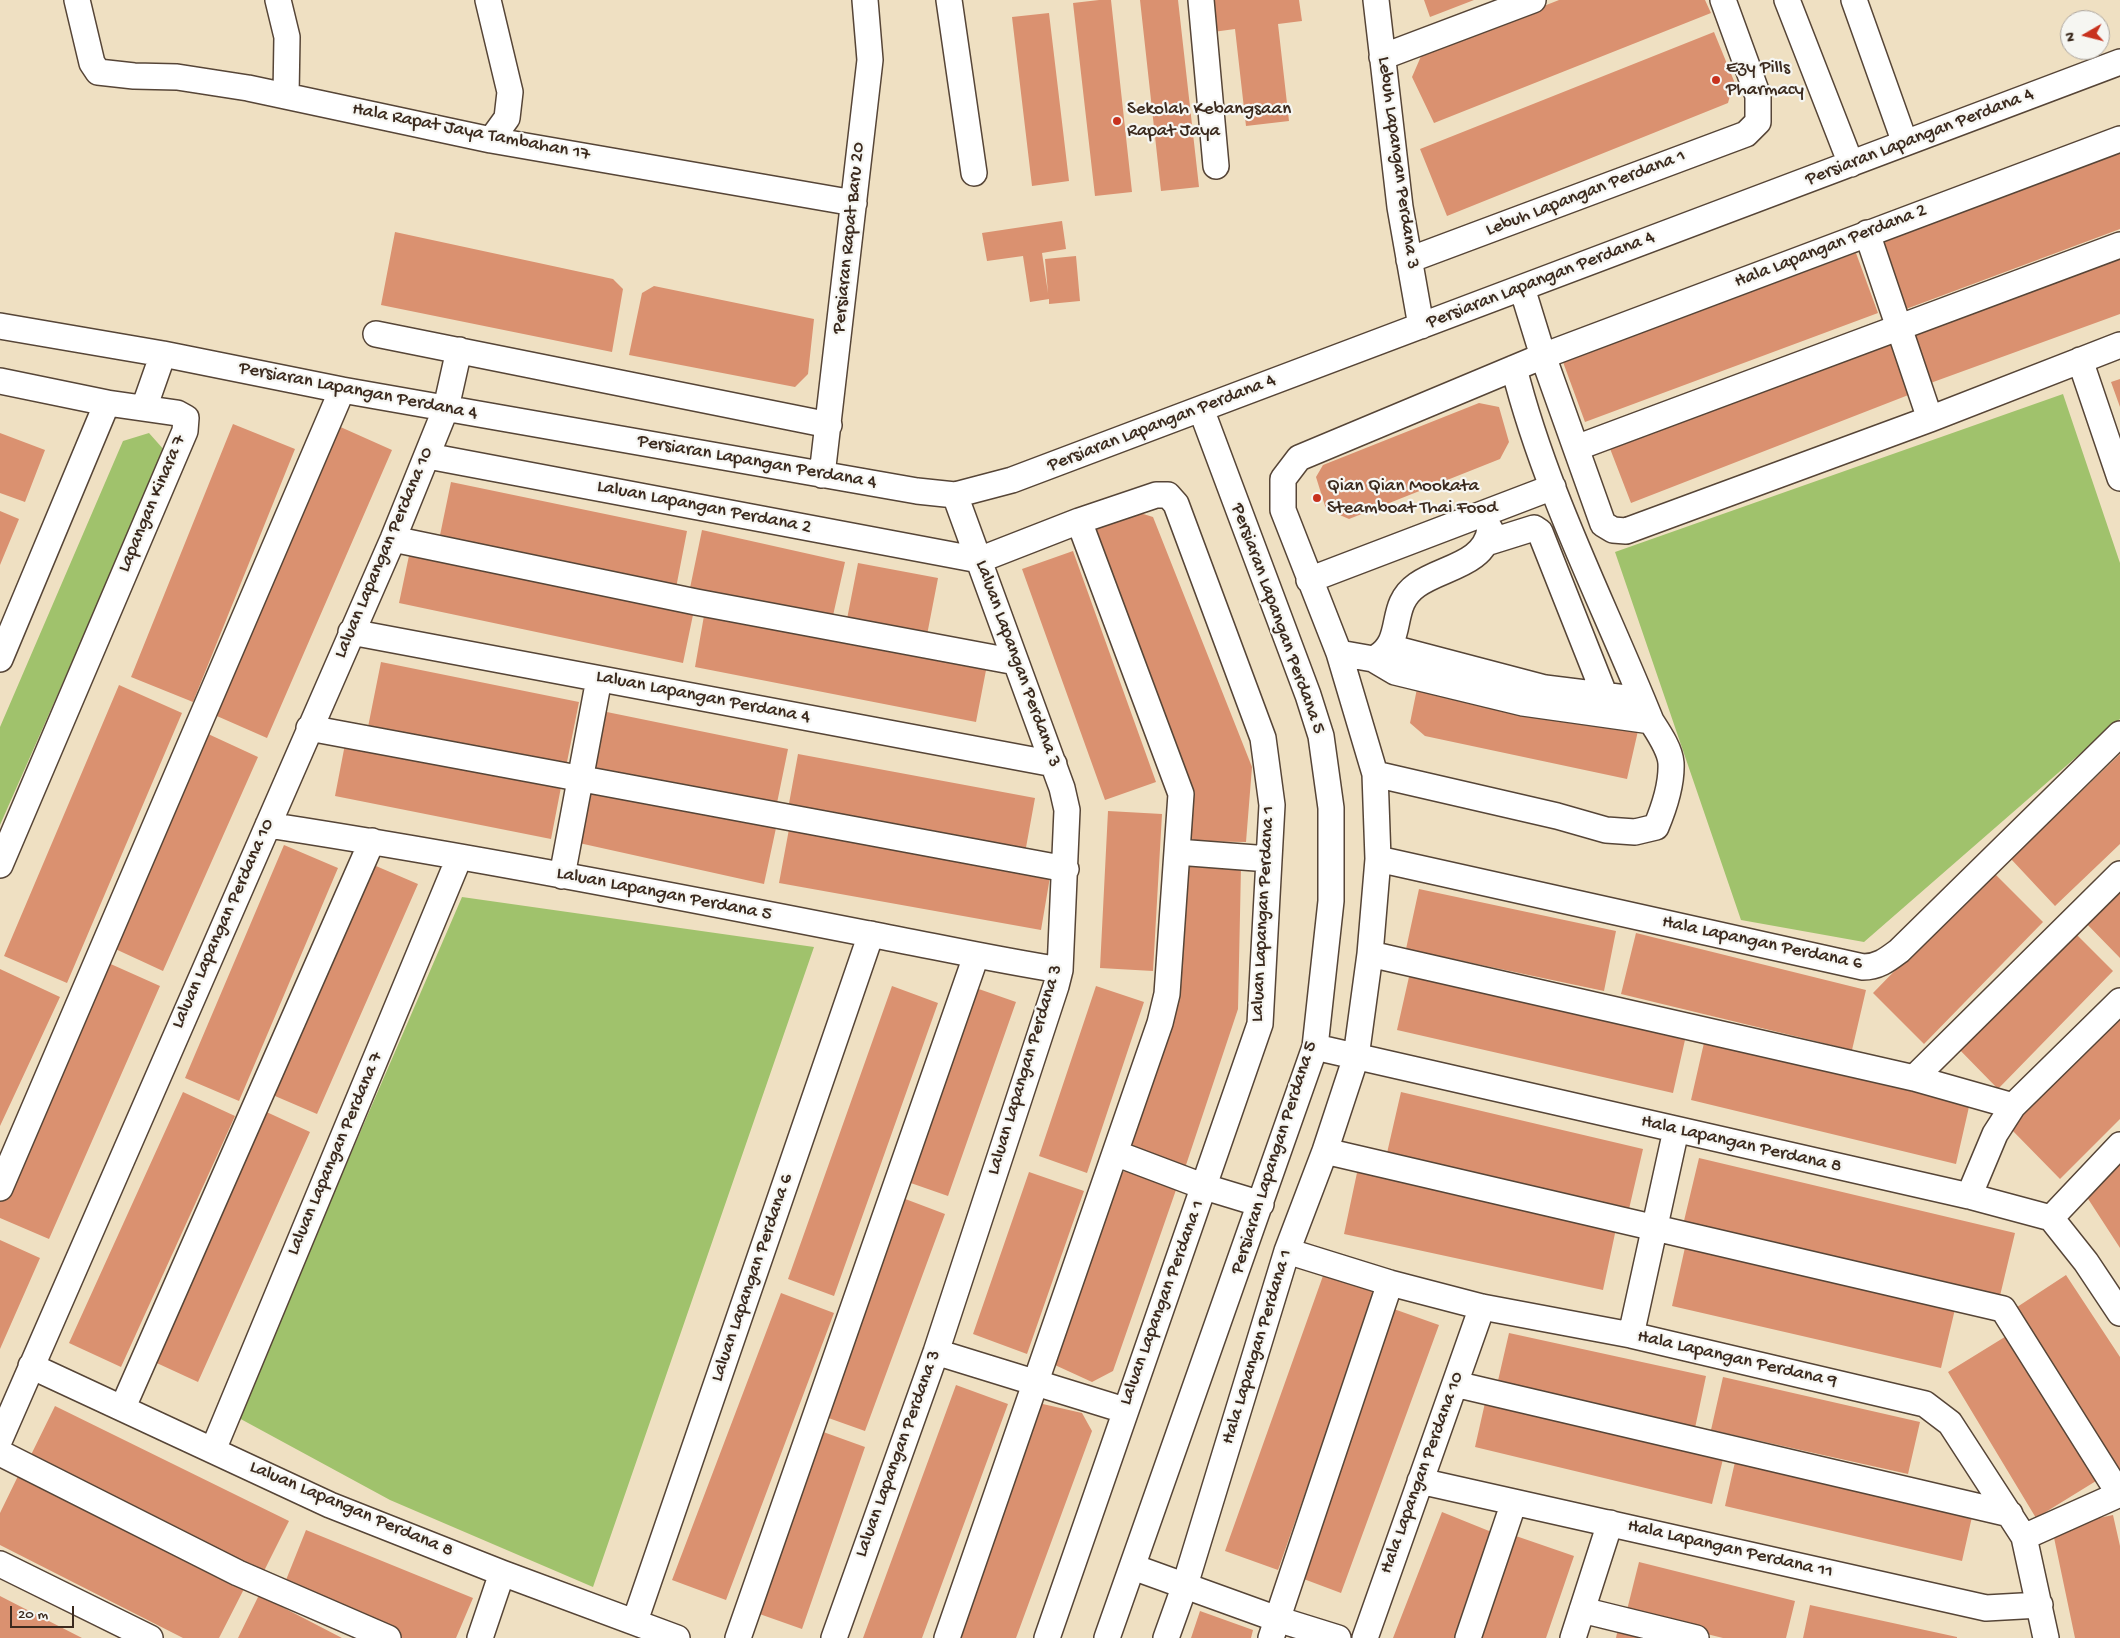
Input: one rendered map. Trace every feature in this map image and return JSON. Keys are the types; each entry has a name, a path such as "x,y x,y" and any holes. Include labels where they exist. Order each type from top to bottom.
{"street":[{"name":"Hala Rapat Jaya Tambahan 17","path":"77,0 92,63 98,72 176,77 286,96 491,140 854,203"},
{"path":"278,0 287,37 286,96"},
{"path":"488,0 510,92 507,118 491,140"},
{"name":"Persiaran Rapat Baru 20","path":"822,476 870,60 865,0"},
{"path":"949,0 974,173"},
{"path":"1201,0 1216,166"},
{"name":"Lebuh Lapangan Perdana 3","path":"1376,0 1400,207 1421,326"},
{"path":"1382,57 1533,0"},
{"name":"Lebuh Lapangan Perdana 1","path":"1409,260 1746,134 1758,122 1758,96 1724,0"},
{"path":"1787,0 1851,164"},
{"path":"1854,0 1905,143"},
{"name":"Persiaran Lapangan Perdana 4","path":"0,326 163,354 342,390 822,476 955,495 1012,480 2120,62"},
{"name":"Hala Lapangan Perdana 2","path":"1339,653 1284,510 1283,479 1299,458 1543,356 2120,139"},
{"path":"1867,233 1930,419"},
{"path":"1576,448 2120,245"},
{"path":"1522,288 1543,356 1603,524 1613,530 1626,530 1930,419 2120,345"},
{"path":"376,334 829,424"},
{"name":"Laluan Lapangan Perdana 10","path":"0,1439 428,456 446,408 459,350"},
{"path":"144,408 163,354"},
{"path":"2080,360 2120,478"},
{"path":"1375,774 1557,816 1606,830 1635,832 1656,827 1665,804 1671,762 1662,738 1646,711 1553,487 1514,368"},
{"name":"Lapangan Kinara 7","path":"0,381 107,402 177,413 186,418 185,431 0,865"},
{"path":"0,1188 342,390"},
{"path":"0,659 107,402"},
{"name":"Persiaran Lapangan Perdana 5","path":"1107,1638 1315,1047 1331,901 1331,808 1321,736 1308,695 1201,409"},
{"name":"Laluan Lapangan Perdana 2","path":"428,456 979,560"},
{"path":"1310,580 1553,487"},
{"name":"Laluan Lapangan Perdana 3","path":"834,1638 936,1352 1060,970 1066,869 1067,810 1054,764 955,495"},
{"name":"Laluan Lapangan Perdana 1","path":"979,560 1079,521 1156,495 1168,495 1176,504 1263,738 1272,805 1260,1024 1205,1187 1124,1410 1047,1638"},
{"path":"1381,653 1401,601 1416,585 1477,555 1488,539 1492,511"},
{"path":"947,1638 1160,1023 1167,994 1181,794 1079,521"},
{"path":"1486,543 1534,528 1540,532 1605,696"},
{"path":"393,539 696,602 1016,662"},
{"name":"Laluan Lapangan Perdana 4","path":"351,632 1054,764"},
{"path":"1339,653 1381,653 1545,688 1605,696 1646,711"},
{"name":"Hala Lapangan Perdana 1","path":"1166,1638 1185,1585 1287,1251 1325,1150 1356,1058 1370,954 1378,859 1375,774 1339,653"},
{"path":"1381,653 1395,672 1523,703 1646,711"},
{"path":"562,876 599,679"},
{"path":"310,728 1066,869"},
{"name":"Hala Lapangan Perdana 6","path":"1378,859 1863,967 1874,967 1899,951 2120,734"},
{"name":"Laluan Lapangan Perdana 5","path":"268,826 372,841 871,934 976,956 1060,970"},
{"path":"123,1407 372,841"},
{"path":"1177,852 1269,859"},
{"name":"Laluan Lapangan Perdana 7","path":"213,1450 459,858"},
{"path":"1914,1078 2120,874"},
{"name":"Laluan Lapangan Perdana 6","path":"635,1621 871,934"},
{"path":"1370,954 1914,1078 2013,1106"},
{"path":"738,1638 976,956"},
{"path":"1969,1196 1994,1134 2013,1106 2120,1001"},
{"name":"Hala Lapangan Perdana 8","path":"1315,1047 1356,1058 1969,1196 2051,1218"},
{"path":"1631,1335 1676,1130"},
{"path":"2120,1145 2051,1218 2086,1262 2120,1313"},
{"path":"1325,1150 1655,1230 2003,1310 2120,1494 2024,1537"},
{"path":"1114,1154 1205,1187 1261,1204"},
{"name":"Hala Lapangan Perdana 9","path":"1287,1251 1390,1283 1482,1307 1631,1335 1925,1404 1950,1423 2024,1537 2046,1638"},
{"path":"1274,1629 1390,1283"},
{"name":"Hala Lapangan Perdana 10","path":"1364,1638 1482,1307"},
{"path":"936,1352 1124,1410"},
{"name":"Laluan Lapangan Perdana 8","path":"31,1366 123,1407 330,1505 502,1573 677,1638"},
{"path":"1455,1384 2010,1514"},
{"path":"0,1453 238,1573 388,1638"},
{"name":"Hala Lapangan Perdana 11","path":"1420,1481 1986,1608 2040,1605"},
{"path":"1468,1638 1514,1502"},
{"path":"1573,1638 1610,1523"},
{"path":"0,1564 150,1638"},
{"path":"1133,1567 1185,1585 1274,1629 1338,1638"},
{"path":"480,1638 502,1573"},
{"path":"1582,1610 1696,1638"}],"green space":[{"path":"2063,394 2120,563 2120,719 1864,942 1741,920 1615,552"},
{"path":"149,433 165,451 0,825 0,727 123,441"},
{"path":"462,897 814,947 593,1587 390,1500 237,1417"}],"building":[{"path":"1111,0 1132,192 1095,196 1073,3"},
{"path":"1140,0 1178,0 1199,187 1161,191"},
{"path":"1210,0 1299,0 1302,21 1278,24 1289,121 1246,126 1235,29 1213,32"},
{"path":"1424,0 1474,0 1430,17"},
{"path":"1559,0 1705,0 1711,13 1434,123 1412,77 1422,54"},
{"path":"1049,13 1069,181 1032,186 1012,17"},
{"path":"1714,32 1734,81 1728,103 1447,216 1420,149"},
{"path":"2120,151 2120,229 1898,312 1872,244"},
{"path":"1062,221 1066,249 1042,253 1048,293 1045,259 1076,256 1080,301 1049,304 1049,299 1030,302 1023,256 987,261 982,233"},
{"path":"395,232 613,279 623,289 612,352 381,305"},
{"path":"2120,250 2120,314 1925,385 1904,328"},
{"path":"1856,253 1878,313 1585,422 1563,362"},
{"path":"654,286 814,319 808,374 795,387 629,355 642,293"},
{"path":"1889,337 1911,394 1631,503 1609,446"},
{"path":"2120,379 2120,407 2111,382"},
{"path":"1479,403 1499,407 1509,442 1500,459 1349,519 1326,509 1316,477 1323,465"},
{"path":"233,424 295,449 193,702 131,677"},
{"path":"336,425 392,450 267,738 210,713"},
{"path":"0,433 45,450 25,502 0,493"},
{"path":"451,482 687,531 676,588 439,540"},
{"path":"1124,508 1153,517 1252,767 1246,842 1183,841 1088,526"},
{"path":"0,511 19,519 0,565"},
{"path":"702,530 845,562 832,620 690,588"},
{"path":"410,551 694,610 683,663 399,603"},
{"path":"1073,551 1156,782 1105,800 1022,569"},
{"path":"858,563 938,578 927,635 847,619"},
{"path":"705,610 987,665 976,722 695,667"},
{"path":"381,662 579,702 566,767 368,727"},
{"path":"1420,674 1640,722 1627,779 1425,736 1410,723"},
{"path":"119,685 182,713 67,983 4,956"},
{"path":"597,710 788,749 776,808 585,769"},
{"path":"206,733 258,757 163,971 111,947"},
{"path":"346,739 562,782 551,839 335,796"},
{"path":"798,754 1035,798 1025,853 788,809"},
{"path":"2120,754 2120,844 2055,906 2011,859"},
{"path":"582,785 776,828 764,884 570,841"},
{"path":"1108,811 1162,814 1153,971 1100,968"},
{"path":"789,829 1050,877 1041,930 779,883"},
{"path":"284,845 338,868 239,1101 185,1078"},
{"path":"369,863 418,884 317,1114 268,1093"},
{"path":"1177,867 1241,867 1238,1009 1184,1171 1130,1152 1121,1137 1173,1001"},
{"path":"1992,871 2043,922 1924,1044 1873,993"},
{"path":"2120,878 2120,958 2080,917"},
{"path":"1419,889 1616,931 1604,991 1406,949"},
{"path":"2069,927 2113,971 1998,1089 1954,1044"},
{"path":"1636,933 1866,990 1852,1050 1621,994"},
{"path":"104,961 160,986 49,1239 0,1218 0,1200"},
{"path":"1411,968 1687,1031 1673,1093 1397,1030"},
{"path":"0,969 60,997 0,1126"},
{"path":"892,986 938,1003 834,1296 788,1279"},
{"path":"1096,986 1144,1002 1087,1173 1039,1156"},
{"path":"973,987 1016,1002 948,1196 905,1181"},
{"path":"2120,1018 2120,1119 2060,1179 2010,1128"},
{"path":"1706,1034 1971,1098 1956,1164 1691,1100"},
{"path":"183,1092 235,1116 121,1367 69,1343"},
{"path":"1401,1092 1643,1149 1629,1209 1387,1153"},
{"path":"260,1109 310,1132 198,1382 148,1359"},
{"path":"1699,1158 2015,1233 1999,1300 1683,1225"},
{"path":"2120,1162 2120,1248 2081,1188"},
{"path":"1358,1168 1617,1224 1603,1290 1344,1234"},
{"path":"1126,1171 1177,1187 1113,1371 1092,1382 1044,1360 1111,1176"},
{"path":"1029,1172 1084,1191 1027,1354 973,1334"},
{"path":"900,1197 945,1214 865,1431 820,1415"},
{"path":"0,1240 40,1258 0,1349"},
{"path":"1686,1243 1956,1305 1941,1368 1672,1306"},
{"path":"1324,1273 1376,1292 1278,1570 1225,1551"},
{"path":"2066,1275 2120,1357 2120,1479 2011,1311"},
{"path":"781,1293 834,1313 726,1600 672,1580"},
{"path":"1391,1308 1439,1325 1341,1593 1293,1575"},
{"path":"1509,1333 1706,1376 1695,1428 1497,1385"},
{"path":"2008,1335 2096,1481 2036,1518 1948,1372"},
{"path":"1723,1377 1920,1422 1908,1474 1711,1430"},
{"path":"956,1385 1008,1404 922,1638 863,1638"},
{"path":"1487,1394 1725,1451 1712,1504 1475,1447"},
{"path":"1034,1402 1082,1413 1092,1431 1016,1638 948,1638"},
{"path":"55,1406 289,1521 261,1577 28,1461"},
{"path":"815,1429 865,1447 802,1629 751,1611"},
{"path":"1737,1453 1974,1508 1962,1561 1725,1506"},
{"path":"19,1474 244,1589 219,1638 183,1638 0,1545 0,1513"},
{"path":"1442,1512 1499,1535 1459,1638 1393,1638"},
{"path":"2113,1515 2120,1546 2120,1638 2075,1638 2052,1528"},
{"path":"306,1530 473,1598 456,1638 398,1638 282,1590"},
{"path":"1513,1535 1574,1556 1546,1638 1478,1638"},
{"path":"1639,1562 1795,1601 1786,1638 1723,1638 1626,1614"},
{"path":"259,1595 342,1638 238,1638"},
{"path":"0,1596 82,1638 0,1638"},
{"path":"1810,1605 1957,1637 1957,1638 1803,1638"},
{"path":"1200,1611 1253,1630 1251,1638 1191,1638"},
{"path":"1618,1628 1656,1638 1616,1638"}],"place":[{"name":"Ezy Pills Pharmacy","path":"1716,80"},
{"name":"Sekolah Kebangsaan Rapat Jaya","path":"1117,121"},
{"name":"Qian Qian Mookata Steamboat Thai Food","path":"1317,498"}]}
